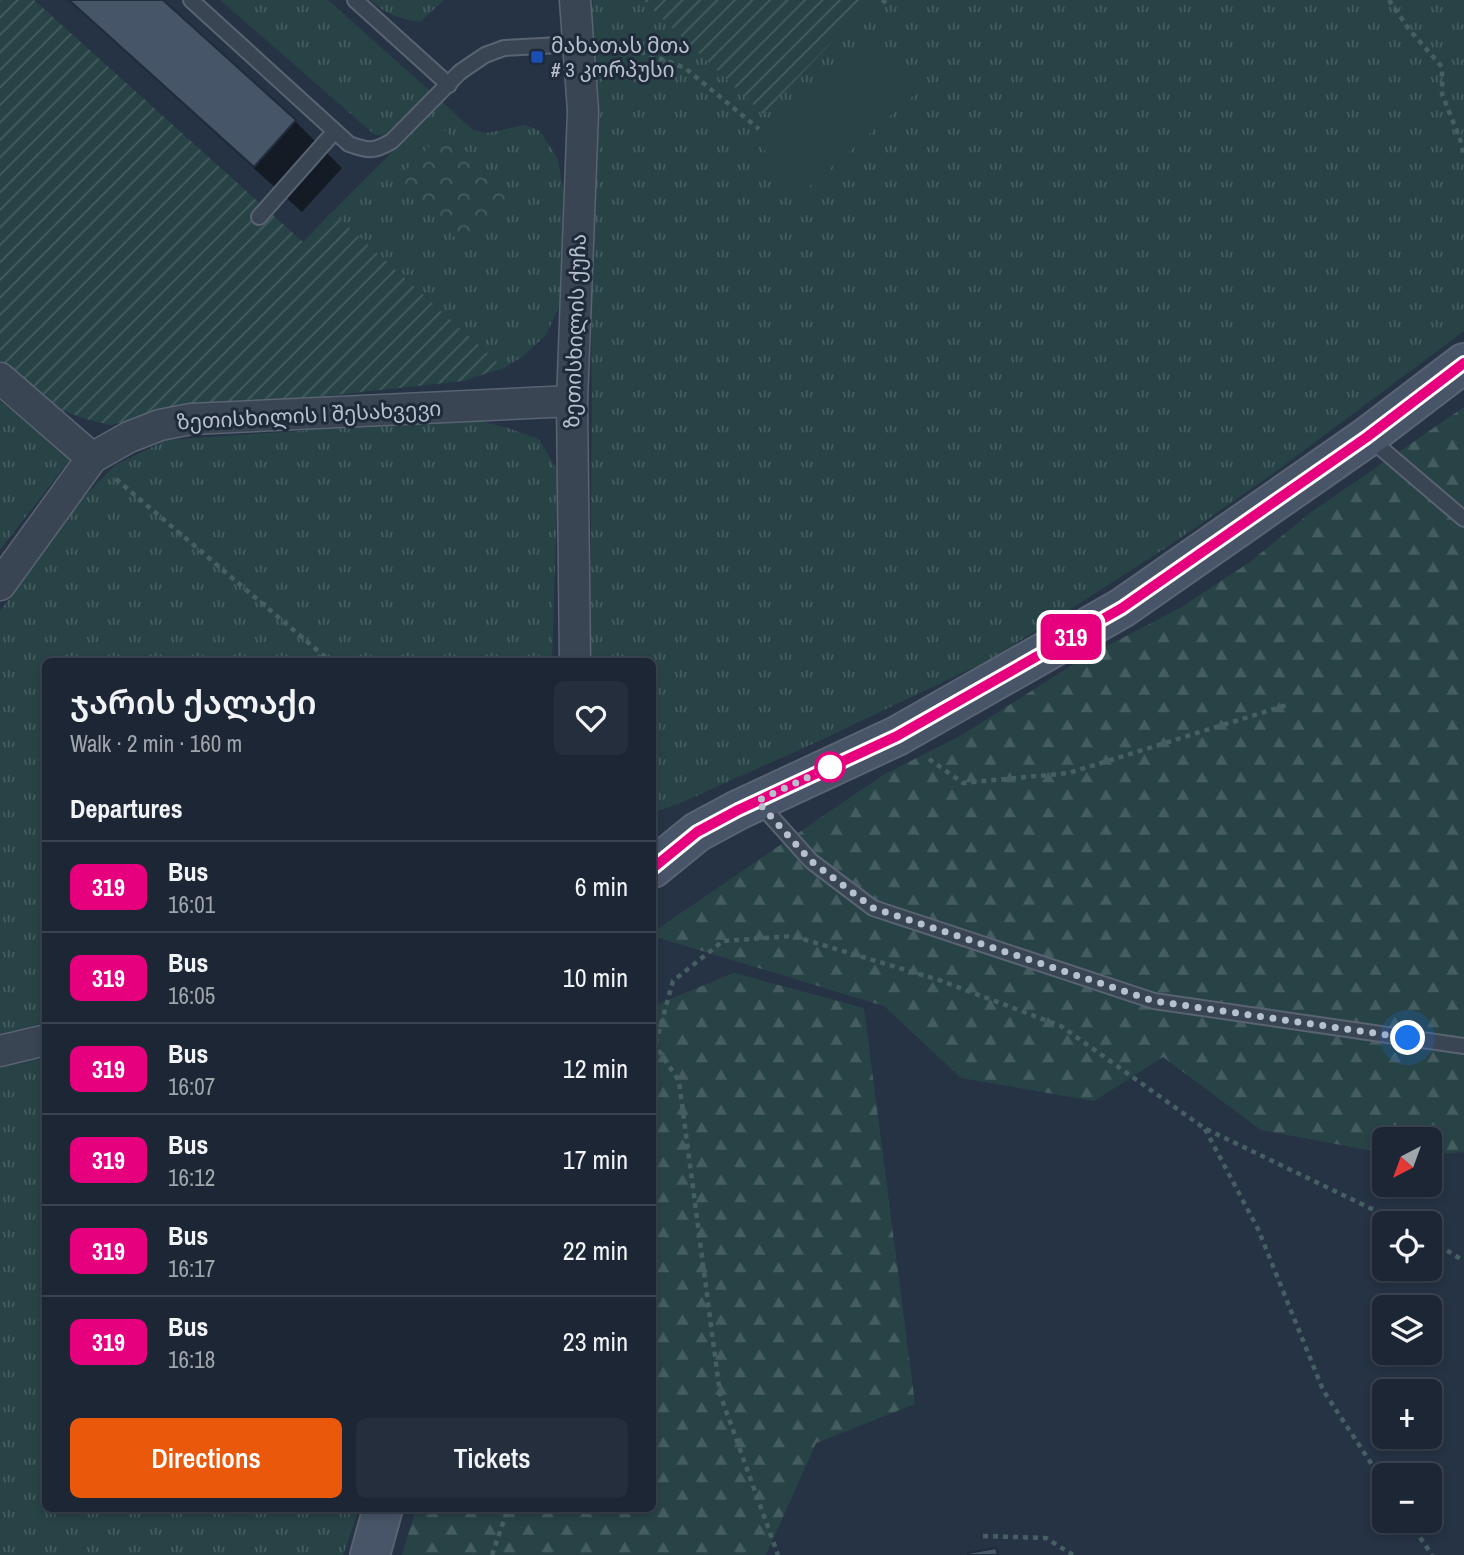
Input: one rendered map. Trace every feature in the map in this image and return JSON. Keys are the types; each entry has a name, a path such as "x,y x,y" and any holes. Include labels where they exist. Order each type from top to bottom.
{"main road":[{"path":"656,866 697,832 897,736 1122,608 1367,437 1464,363"},
{"path":"370,1555 382,1512"}],"street":[{"name":"ზეთისხილის ქუჩა","path":"575,0 583,111 572,401 575,658"},
{"path":"0,379 92,458 0,585"},
{"name":"ზეთისხილის I შესახვევი","path":"92,458 149,429 191,419 572,401"},
{"path":"0,1051 42,1041"}],"lane":[{"path":"191,0 349,144 366,150 379,149 392,141 460,72 485,55 504,48 578,50"},
{"path":"355,0 449,85"},
{"path":"259,217 335,131"},
{"path":"1367,437 1464,519"},
{"path":"757,801 811,861 873,908 1154,1001 1464,1046"}],"path":[{"path":"1389,0 1408,28 1442,67 1442,94 1460,139 1464,157"},
{"path":"578,50 646,53 685,68 759,129"},
{"path":"92,458 326,658"},
{"path":"897,736 963,783 1069,773 1290,704"},
{"path":"656,1036 673,981 723,941 793,936 939,980 1061,1026 1205,1128 1376,1211"},
{"path":"656,1046 679,1082 720,1394 778,1555"},
{"path":"1205,1128 1258,1229 1323,1390 1372,1465"},
{"path":"1442,1247 1464,1261"},
{"path":"492,1555 507,1512"},
{"path":"1417,1533 1432,1555"},
{"path":"983,1536 1046,1538 1073,1555"}],"green space":[{"path":"0,0 34,0 303,242 332,212 504,368 463,381 160,414 110,425 55,407 0,363"},
{"path":"220,0 328,0 430,91 387,134 375,135"},
{"path":"370,0 444,0 420,22 393,15"},
{"path":"593,0 643,0 763,113 872,0 1464,0 1464,331 1271,475 1173,543 987,661 821,740 656,812 656,658 590,658 592,396 588,41"},
{"path":"643,0 872,0 763,114"},
{"path":"867,36 916,93 802,193 752,136"},
{"path":"442,102 473,130 487,133 525,125 540,131 558,159 563,189 561,303 546,335 522,357 504,368 332,212"},
{"path":"445,130 517,201 468,250 397,179"},
{"path":"0,401 72,457 0,550"},
{"path":"1464,407 1464,1152 1442,1154 1442,1127 1372,1127 1372,1151 1261,1130 1163,1057 1094,1101 961,1078 884,1006 656,937 656,930 883,775 962,735 1082,659 1180,608 1250,562 1310,513"},
{"path":"472,419 539,439 558,472 552,658 42,658 42,1024 0,1034 0,611 79,502 115,465 167,440"},
{"path":"734,973 864,1008 915,1404 816,1443 766,1555 402,1555 415,1512 656,1512 656,1005"},
{"path":"42,1059 42,1512 358,1512 343,1555 0,1555 0,1068"}],"building":[{"path":"69,0 163,0 296,120 254,167"},
{"path":"996,1548 998,1555 968,1555 968,1553"}],"bus line":[{"name":"319","path":"656,866 697,832 915,727 1122,608 1367,437 1464,363"}],"place":[{"name":"მახათას მთა # 3 კორპუსი","path":"537,57"}],"route":[{"path":"830,767 757,801 811,861 873,908 1154,1001 1408,1038"}]}
